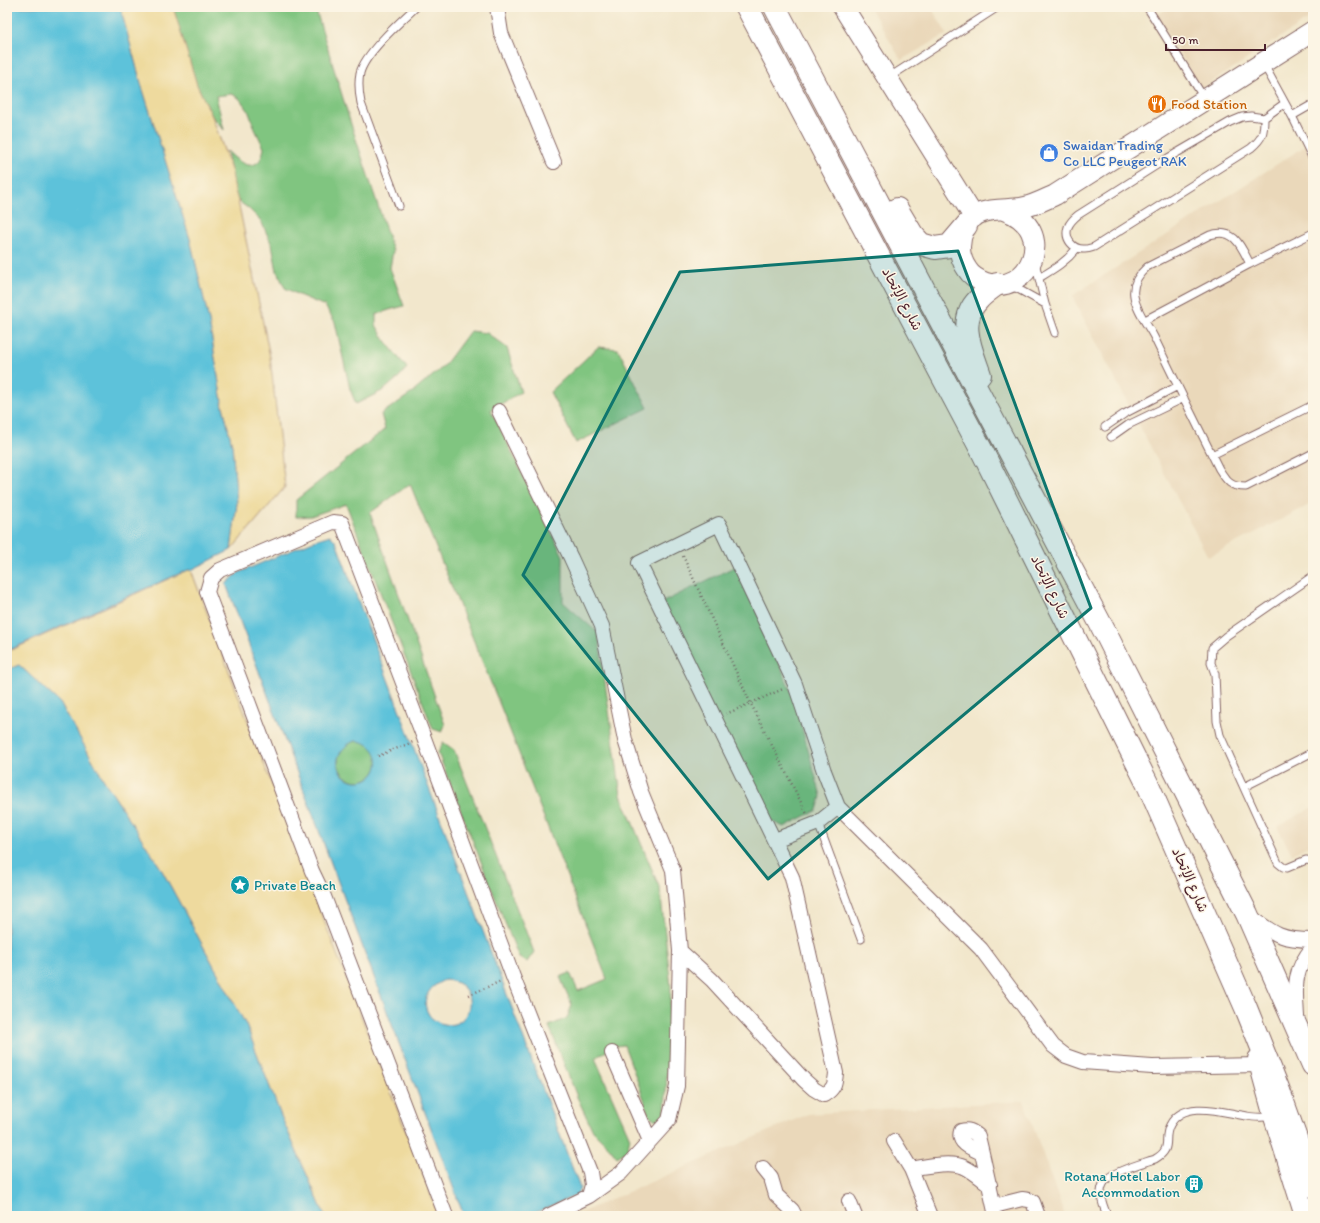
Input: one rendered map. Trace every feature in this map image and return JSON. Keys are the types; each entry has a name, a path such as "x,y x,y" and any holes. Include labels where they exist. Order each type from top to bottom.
{"highway":[{"name":"شارع الإتحاد","path":"747,7 983,453 1149,787 1246,1008 1313,1186"},
{"name":"شارع الإتحاد","path":"775,7 1108,638 1247,914 1313,1065"},
{"path":"818,87 853,138 912,234 921,244 935,248 949,246 970,221"},
{"path":"1000,284 977,300 968,315 966,330 1003,440"}],"street":[{"path":"497,7 501,33 554,162"},
{"path":"843,7 888,78 970,221"},
{"path":"1004,210 1039,203 1055,195 1313,32"},
{"path":"1034,245 1030,228 1023,219 1014,213 994,209 984,212 970,221 960,238 962,262 969,273 979,280 991,284 1000,284 1016,280 1026,271 1032,262 1038,223 1055,195"},
{"path":"499,411 571,558 602,626 625,740 641,792 673,870 680,951 677,1086 669,1120 621,1172 589,1196 548,1216"},
{"path":"446,1216 324,894 312,871 207,592 211,578 220,570 333,522 342,523 513,977 590,1172 592,1185 589,1196"},
{"path":"680,951 712,980 804,1080 824,1095 830,1091 835,1084 836,1072 792,877 639,563 720,524 795,684 838,808 981,949 1053,1046 1066,1056 1083,1062 1152,1067 1260,1065"},
{"path":"775,840 815,824 838,808"},
{"path":"1247,914 1277,935 1296,940 1313,940"},
{"path":"1298,1032 1295,988 1300,967 1305,957 1313,947"},
{"path":"1246,1008 1260,1065 1301,1213"},
{"path":"612,1053 650,1140"},
{"path":"894,1141 911,1169 930,1216"},
{"path":"982,1153 995,1211 1026,1199 1033,1202 1038,1216"},
{"path":"911,1169 955,1164 964,1167 990,1185"},
{"path":"763,1168 771,1178 776,1194 792,1210 795,1216"},
{"path":"849,1201 854,1216"}],"lane":[{"path":"399,206 362,103 359,90 360,72 370,55 416,7"},
{"path":"888,78 998,7"},
{"path":"1147,7 1205,100"},
{"path":"1263,63 1292,116 1313,159"},
{"path":"1264,118 1264,131 1258,142 1250,148 1094,247 1085,249 1077,248 1071,244 1066,233 1071,221 1078,215 1161,162 1230,122 1242,117 1251,116 1264,118 1285,103"},
{"path":"1292,116 1313,104"},
{"path":"1250,264 1239,242 1234,237 1228,234 1216,233 1147,267 1136,280 1134,295 1135,302 1221,473 1229,483 1237,487 1246,488 1313,453"},
{"path":"1145,320 1250,264 1313,233"},
{"path":"1034,245 1036,264 1045,304 1055,333"},
{"path":"1039,278 1069,258 1077,248"},
{"path":"1000,284 1018,289 1045,304"},
{"path":"1105,427 1124,414 1178,386"},
{"path":"1111,437 1128,425 1184,398"},
{"path":"1212,455 1313,405"},
{"path":"1313,576 1226,636 1212,648 1211,663 1215,674 1218,728 1223,742 1281,866 1287,868 1306,860 1313,861"},
{"path":"1244,787 1313,752"},
{"path":"815,824 861,939"},
{"path":"1108,1216 1101,1193 1102,1186 1107,1178 1116,1173 1155,1159 1161,1155 1168,1141 1167,1133 1171,1123 1175,1118 1184,1112 1201,1109 1247,1116 1274,1117"}],"path":[{"path":"678,543 750,702 815,824"},
{"path":"714,719 750,702 795,684"},
{"path":"378,756 424,738"},
{"path":"469,995 513,977"}],"highlighted area":[{"path":"958,251 1091,608 768,879 523,575 680,272"}],"shaded area":[{"path":"870,7 931,7 947,34 901,60"},
{"path":"1169,7 1313,7 1313,16 1201,89 1157,15"},
{"path":"1313,141 1313,503 1208,557 1072,296"},
{"path":"1313,807 1313,843 1292,854 1277,827"},
{"path":"1024,1101 1065,1216 573,1216 808,1114"}],"green space":[{"path":"173,7 315,7 350,121 393,251 390,268 404,306 376,315 376,325 386,342 407,368 384,390 356,404 350,389 335,322 325,306 285,288 277,271 272,245 261,221 248,208 238,201 227,151 242,163 251,165 256,164 260,160 264,148 248,110 239,98 232,94 216,96 224,130 212,116 197,85"},
{"path":"470,331 487,333 507,348 521,392 491,410 563,556 563,602 598,633 621,795 660,889 671,987 665,1115 656,1120 648,1115 644,1099 624,1045 615,1046 595,1058 630,1138 627,1151 617,1157 593,1131 577,1097 549,1026 567,1018 572,1005 560,977 570,973 578,991 607,979 504,715 410,484 370,513 445,725 442,732 433,729 346,504 311,516 296,517 296,500 385,429 381,414 412,393 444,366"},
{"path":"598,347 618,349 648,408 576,443 550,392"},
{"path":"738,565 793,696 821,796 817,810 784,827 765,818 661,603"},
{"path":"354,741 362,741 369,744 375,750 378,761 375,772 369,778 362,781 354,781 347,778 341,772 338,765 338,757 341,750 347,744"},
{"path":"443,742 454,750 534,952 527,962 519,958 438,753"}],"sand":[{"path":"120,7 173,7 197,85 212,116 232,173 270,357 285,487 231,550 237,503 232,445 222,402 209,321 190,239 142,87"},
{"name":"Private Beach","path":"188,570 191,570 296,849 439,1216 325,1216 281,1116 246,1025 160,867 105,782 60,703 19,665 7,670 7,652"}],"water":[{"path":"7,7 120,7 142,87 190,239 209,321 222,402 232,445 237,503 231,550 191,570 135,593 7,651"},
{"path":"330,535 336,542 580,1188 577,1195 527,1216 464,1216 226,584 238,573","holes":["355,741 365,743 372,748 376,754 376,769 366,780 355,781 348,779 339,770 339,755 350,743","445,980 457,983 465,989 469,997 467,1014 461,1020 453,1024 443,1024 434,1020 429,1015 425,1002 431,989 435,985"]},
{"path":"19,665 60,703 105,782 160,867 246,1025 281,1116 325,1216 7,1216 7,670"}],"place":[{"name":"Food Station","path":"1157,104"},
{"name":"Swaidan Trading Co LLC Peugeot RAK","path":"1049,153"},
{"name":"Private Beach","path":"240,885"},
{"name":"Rotana Hotel Labor Accommodation","path":"1194,1184"}]}
